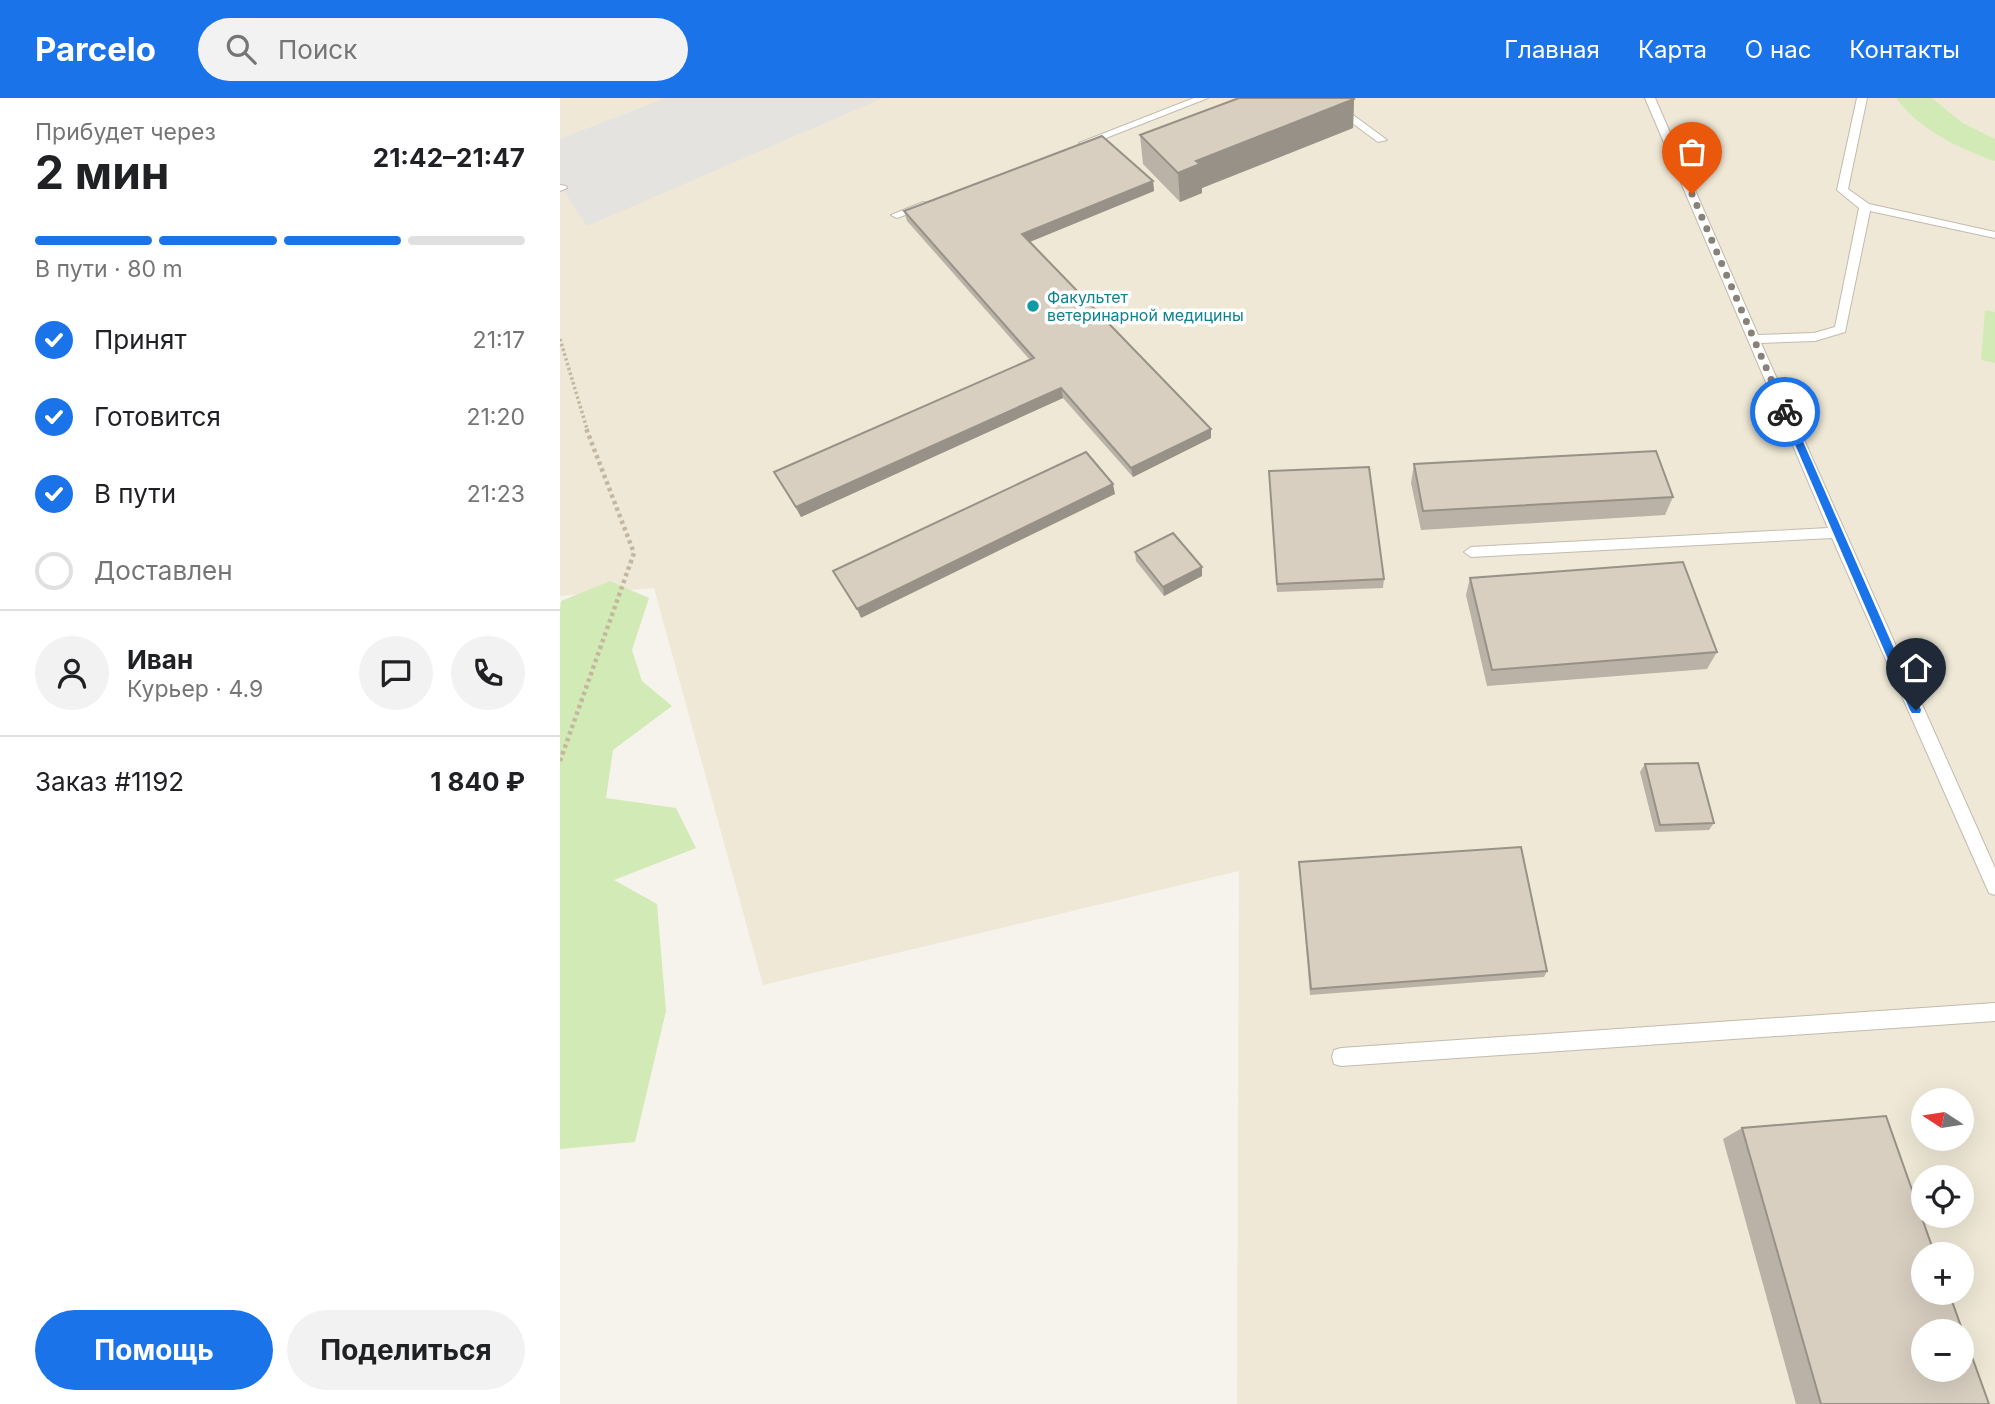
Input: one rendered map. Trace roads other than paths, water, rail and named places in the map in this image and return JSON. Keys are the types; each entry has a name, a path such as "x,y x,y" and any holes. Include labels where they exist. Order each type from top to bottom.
{"lane":[{"path":"1078,146 1185,102 1203,98"},
{"path":"1323,98 1382,140"},
{"path":"1650,98 1837,533 1995,887"},
{"path":"1862,98 1842,190 1865,207 1995,235"},
{"path":"897,215 936,200"},
{"path":"1755,339 1815,337 1842,329 1865,207"},
{"path":"1471,552 1837,533"},
{"path":"1341,1057 1995,1012"}],"place":[{"name":"Факультет ветеринарной медицины","path":"1033,306"}]}
